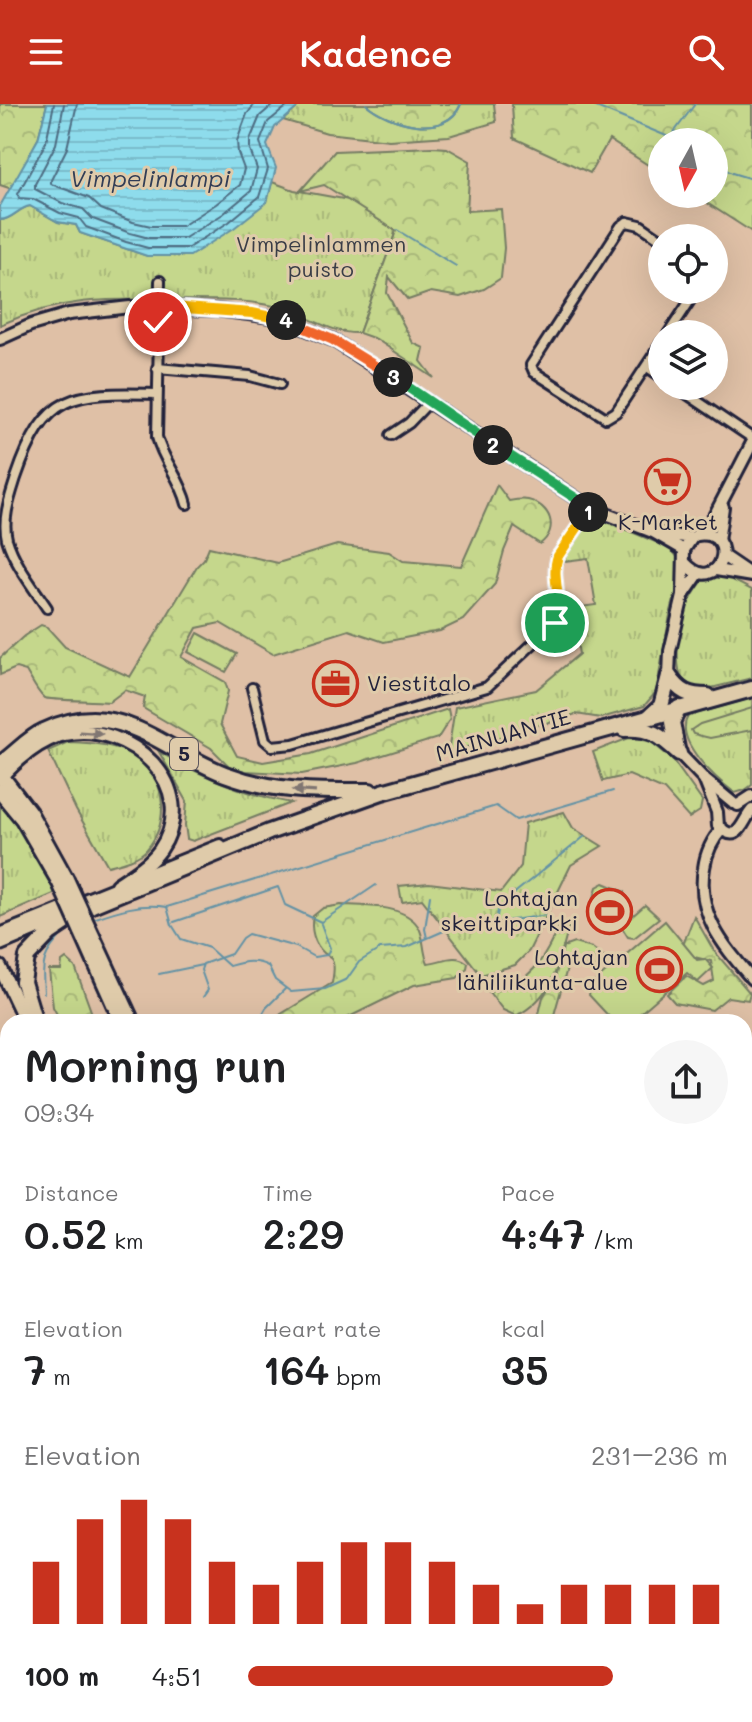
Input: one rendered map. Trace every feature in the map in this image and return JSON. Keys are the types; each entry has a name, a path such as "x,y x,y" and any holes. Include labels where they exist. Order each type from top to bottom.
{"highway":[{"path":"669,676 678,689 691,696 724,697"},
{"path":"648,717 661,706 669,676"},
{"name":"MAINUANTIE","path":"92,905 269,832 382,792 752,689"},
{"path":"679,708 672,722 679,753"},
{"name":"5","path":"1,773 40,732 84,717 130,725 206,766 271,788 382,792"},
{"path":"592,733 636,728 651,730 679,753"},
{"path":"0,791 23,819 63,880 119,1014"},
{"name":"5","path":"33,1014 23,982 27,957 50,933 92,905"}],"main road":[{"path":"63,880 30,812 1,773 62,734 100,733 123,740 149,759 168,788 172,809 170,829 154,857 117,885"},
{"name":"MAINUANTIE","path":"0,935 211,849 269,832"},
{"name":"MAINUANTIE","path":"0,944 92,905"},
{"path":"85,928 129,1014"},
{"path":"0,967 22,1014"}],"street":[{"path":"622,211 627,222"},
{"path":"647,367 616,412 606,418 534,372 531,365 621,226 627,222 648,230"},
{"path":"160,281 156,425 159,447 177,478 187,504"},
{"path":"0,339 31,325 69,314 130,307 252,313 293,323 333,340 591,508 653,532 684,550"},
{"path":"157,368 236,374 280,384"},
{"path":"47,608 12,550 6,525 14,484 33,434 52,411 92,393 156,394"},
{"path":"669,676 672,638 683,596 684,550 694,537 709,526 752,440 695,400"},
{"path":"391,435 409,423 429,402"},
{"path":"683,596 699,573 716,570 752,576 723,556 718,541 726,494"},
{"path":"252,688 265,740 272,746 293,744 487,687 555,623 559,608 555,570 558,556 591,508"},
{"path":"653,532 694,537 707,535 718,541"},
{"path":"716,570 723,556"},
{"path":"685,563 699,573"},
{"path":"679,753 704,779 749,813 737,832 729,833 716,821 717,812 704,779"},
{"path":"717,812 725,804 736,804 752,796"},
{"path":"722,829 709,848 705,862 702,878 705,907 715,932 752,979"}],"green space":[{"path":"0,104 47,104 38,139 12,189 0,185"},
{"path":"298,104 494,104 496,122 449,136 389,140 327,133 283,120"},
{"path":"366,104 461,104 454,115 443,122 416,125 388,117"},
{"path":"512,104 752,104 752,232 715,208 728,208 728,128 648,128 648,165 609,140 590,173 514,138"},
{"path":"447,148 470,161 467,211 501,209 504,248 501,278 484,289 460,297 431,292 408,300 389,277 387,293 413,343 424,348 421,361 434,378 376,339 359,333 396,231 324,185 300,191 335,151"},
{"name":"Vimpelinlammen puisto","path":"272,182 294,190 349,200 396,231 359,333 339,331 278,307 221,300 92,301 47,308 0,325 0,220 30,206 58,222 76,225 80,233 147,256 267,202"},
{"path":"497,485 509,501 528,500 542,507 550,518 550,532 540,544 514,527 495,584 463,620 440,631 384,642 349,630 273,654 220,623 197,628 181,657 225,682 228,691 220,724 237,756 263,762 311,754 448,709 450,719 438,738 357,763 302,774 244,771 229,766 211,748 143,708 145,697 125,690 109,702 48,699 39,692 26,671 16,668 0,675 0,658 41,625 47,627 65,647 130,677 209,547 278,563 337,545 389,552 403,561 461,566"},
{"path":"598,518 670,548 679,559 678,585 656,692 644,706 601,718 576,714 448,753 455,707 536,690 579,654 574,624 563,624 566,609 596,605 588,558 564,561 564,558 588,523"},
{"path":"725,576 752,590 752,678 699,691 683,684 679,671 681,628 690,600 706,577"},
{"path":"198,633 237,654 226,672 188,652"},
{"path":"752,698 752,785 735,793 699,759 686,737 685,726 688,716"},
{"path":"752,708 752,730 710,738 693,734 691,730 700,724"},
{"path":"629,738 650,741 672,759 702,801 700,811 689,818 664,790 629,775 603,781 593,752"},
{"path":"68,742 96,744 123,751 139,760 155,779 160,791 162,815 154,839 139,855 108,866 76,810 48,751"},
{"path":"159,752 223,783 291,803 193,841 187,839 187,801"},
{"path":"0,799 32,843 56,893 0,917"},
{"path":"564,812 573,828 602,846 571,865 529,951 515,965 481,975 422,899 402,902 399,886 429,883 501,892 521,866 525,823"},
{"name":"Lohtajan skeittiparkki","path":"604,883 625,892 626,907 607,931 597,928 593,902 597,887"},
{"path":"645,905 659,918 634,938 628,937 621,926"},
{"path":"372,906 403,914 418,926 428,963 458,958 468,963 467,968 457,978 414,985 355,1014 281,1014 332,983 332,960 315,941 313,931 313,916 323,908"},
{"path":"694,916 714,951 750,993 748,1000 728,997 712,1010 675,1003 667,994 686,976 704,986 714,981 711,961 690,956 683,945"},
{"name":"Lohtajan lähiliikunta-alue","path":"665,921 697,960 705,959 713,968 698,982 687,973 639,1014 607,1014 589,995 592,984"},
{"path":"561,922 569,926 558,966 546,989 519,1014 503,1010 489,992 516,983 526,976 549,947"},
{"path":"574,943 592,948 604,957 601,967 568,965 554,1014 539,1014 543,997 555,978 563,947"},
{"path":"66,959 75,967 92,1014 57,1014 53,1007 49,970 61,970 62,962"}],"water":[{"name":"Vimpelinlampi","path":"47,104 298,104 275,127 267,145 276,168 267,202 190,256 147,256 80,233 76,225 58,222 30,206 0,220 0,206 38,139"}],"waterway":[{"path":"366,104 388,117 416,125 443,122 454,115 461,104"},
{"path":"589,104 648,128"},
{"path":"677,128 695,104"},
{"path":"728,171 752,179"},
{"path":"397,230 456,266"},
{"path":"93,919 129,908 167,907 496,806 516,820 613,791"},
{"path":"496,922 498,910 517,891 585,836"},
{"path":"174,922 278,887 285,905 321,922 376,885"},
{"path":"427,938 425,929 430,896"},
{"path":"167,907 172,925 181,939 209,948 229,966 244,962 268,966 275,980 291,992 325,989 347,979 359,962 380,949 407,947 446,930 547,915"},
{"path":"203,997 208,990 201,970 203,964 231,954 248,934 296,947 314,957 327,955 330,948 321,924"},
{"path":"44,993 45,959 65,931"},
{"path":"159,974 202,965"},
{"path":"263,1014 285,989"}],"place":[{"name":"K-Market","path":"668,481"},
{"name":"Viestitalo","path":"336,683"},
{"name":"Lohtajan skeittiparkki","path":"609,911"},
{"name":"Lohtajan lähiliikunta-alue","path":"659,970"}],"route":[{"path":"158,322 160,308 172,307 252,313 307,328 333,340 382,371 591,508 555,564 559,608 555,623"}]}
